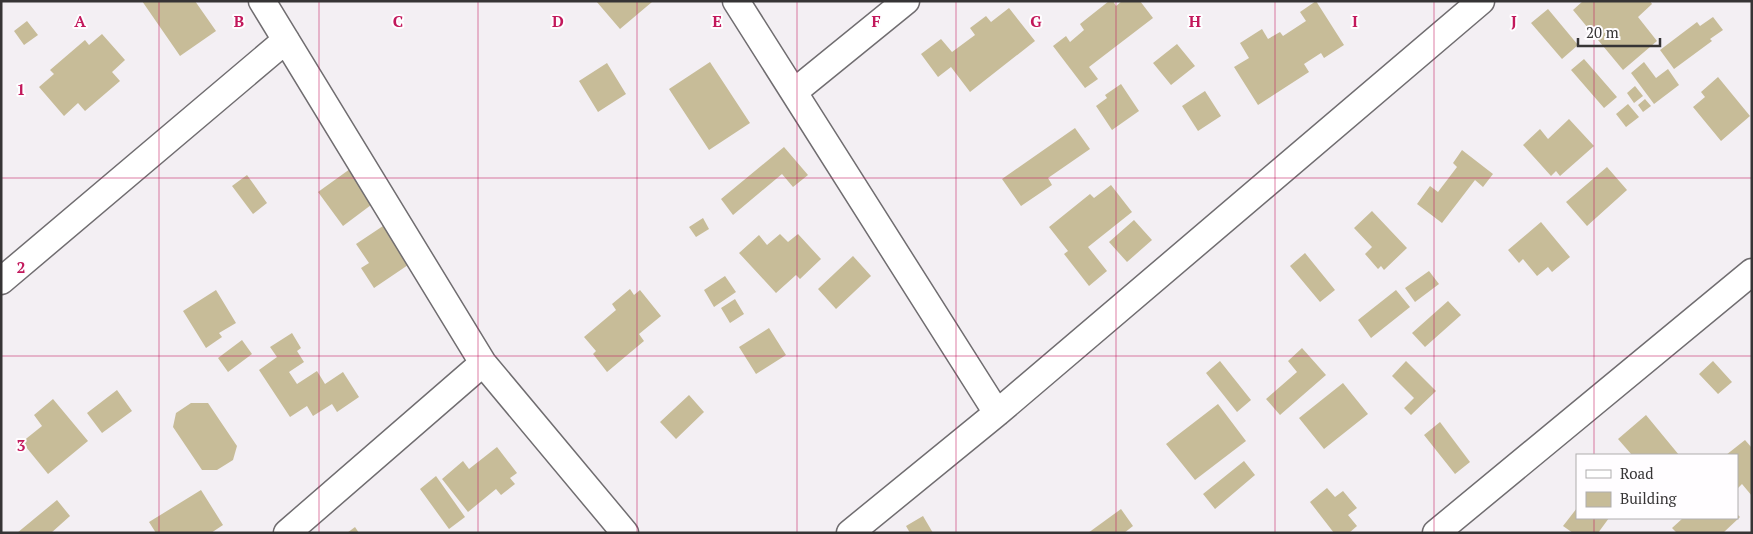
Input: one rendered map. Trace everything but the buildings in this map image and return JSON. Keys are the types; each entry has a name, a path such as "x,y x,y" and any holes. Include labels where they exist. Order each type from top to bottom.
{"street":[{"path":"262,1 484,363 624,533"},
{"path":"736,1 997,413"},
{"path":"794,92 906,1"},
{"path":"850,533 997,413 1481,1"},
{"path":"1,281 286,40"},
{"path":"1436,533 1752,272"},
{"path":"287,533 484,363"}]}
